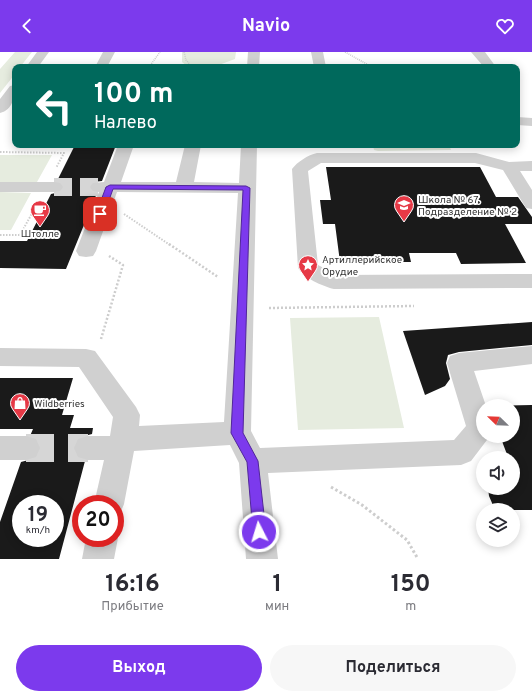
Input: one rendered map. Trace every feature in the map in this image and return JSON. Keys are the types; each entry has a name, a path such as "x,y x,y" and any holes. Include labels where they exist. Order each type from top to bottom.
{"street":[{"path":"34,64 43,52"},
{"path":"103,64 109,52"},
{"path":"253,64 254,52"},
{"path":"317,52 319,64"},
{"path":"477,52 488,64"},
{"path":"0,109 12,93"},
{"path":"520,121 532,122"},
{"path":"86,251 105,192 125,148"},
{"path":"184,187 192,148"},
{"path":"249,148 237,433 253,461 262,559"},
{"path":"532,166 509,166 476,158 317,158 300,169 308,268 334,282 532,281"},
{"path":"509,166 532,204"},
{"path":"0,187 54,188"},
{"path":"105,192 184,187 246,188"},
{"path":"253,461 461,452 480,429 459,363 532,355"},
{"path":"0,357 86,358 128,415 112,495"},
{"path":"88,448 237,433"},
{"path":"98,559 100,547"}],"path":[{"path":"151,64 160,52"},
{"path":"184,52 186,60 189,64"},
{"path":"345,52 367,64"},
{"path":"105,192 242,301 414,306"},
{"path":"86,251 105,254 123,265 100,343 86,358"},
{"path":"327,484 362,505 407,540 418,559"}],"shaded area":[{"path":"15,52 32,52 22,64 12,64 12,78 0,93 0,69"},
{"path":"182,52 236,52 235,59 221,64 184,64 182,62"},
{"path":"374,148 450,148 451,150 378,151 374,150"},
{"path":"0,155 52,155 37,182 0,182"},
{"path":"0,192 31,193 11,230 0,230"},
{"path":"379,317 404,428 298,430 290,318"}],"building":[{"path":"74,148 115,148 102,181 93,182 89,186 92,192 97,193 66,269 0,268 0,241 27,241 51,194 60,192 64,188 61,182 57,181"},
{"path":"326,167 480,167 496,197 518,197 532,217 532,224 505,224 526,263 461,264 456,253 409,253 411,262 340,262 335,224 323,224 320,200 331,200"},
{"path":"532,322 532,345 459,352 448,355 446,363 450,379 445,386 425,395 403,331"},
{"path":"0,378 73,378 62,415 74,415 70,428 93,428 92,434 77,438 73,447 77,458 85,461 76,495 72,495 72,510 64,540 64,495 12,495 12,547 62,547 59,559 0,559 0,522 21,462 36,458 41,449 37,438 30,436 33,429 0,429"},
{"path":"520,405 532,405 532,510 520,510 520,503 492,503 489,495 520,495 520,451 506,451 503,443 520,443"}],"tunnel":[{"path":"54,187 99,187"},
{"path":"26,448 88,448"}],"place":[{"name":"Школа № 67. Подразделение № 2","path":"404,222"},
{"name":"Штолле","path":"40,227"},
{"name":"Артиллерийское Орудие","path":"308,282"},
{"name":"Wildberries","path":"20,420"}],"route":[{"path":"100,214 110,187 246,188 237,433 253,461 259,532"}]}
